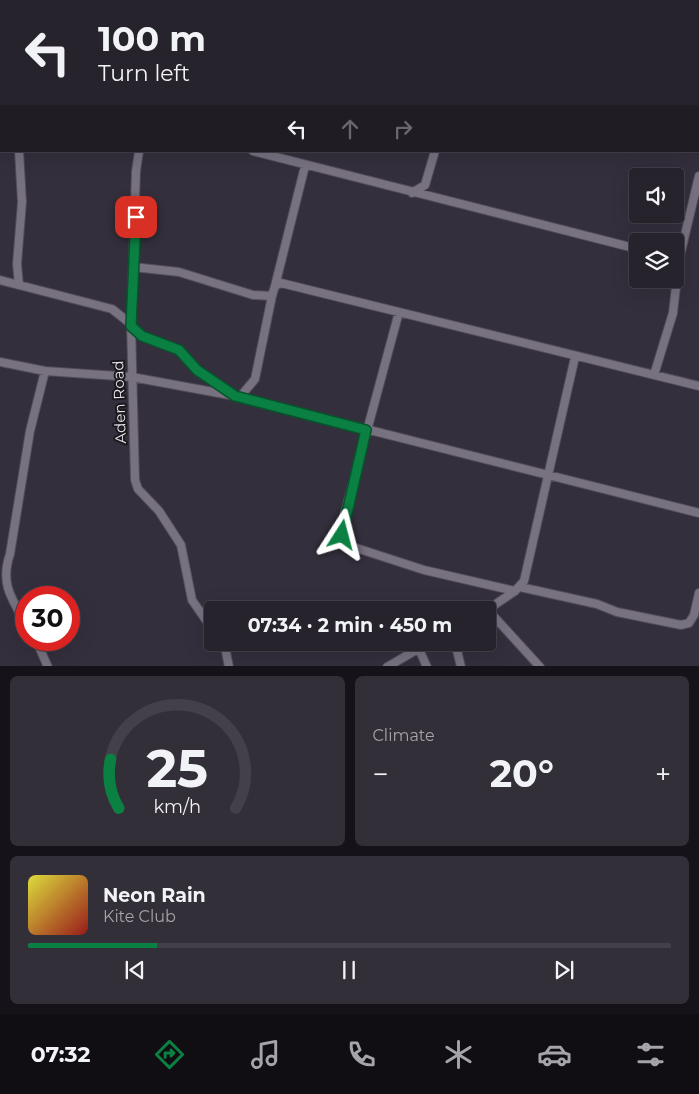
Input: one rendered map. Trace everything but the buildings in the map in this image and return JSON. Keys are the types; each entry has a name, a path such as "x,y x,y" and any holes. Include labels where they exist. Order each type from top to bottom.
{"street":[{"path":"19,152 22,202 17,264 19,285"},
{"name":"Aden Road","path":"139,152 136,170 131,325 135,480 138,489 159,511 181,545 192,600 204,617"},
{"path":"256,152 304,166 629,248"},
{"path":"412,193 425,185 435,152"},
{"path":"238,397 255,379 272,296 304,166"},
{"path":"684,233 699,176"},
{"path":"133,267 179,272 253,295 272,296"},
{"path":"0,280 112,309 126,310 133,307"},
{"path":"275,286 281,283 575,357 699,386"},
{"path":"654,375 673,313 675,288"},
{"path":"112,309 142,336 179,350 197,370 238,397"},
{"path":"399,312 344,516 342,535 344,544 424,570 597,604 617,612 681,625 689,622 694,615 699,593"},
{"path":"496,604 518,589 524,581 550,475 575,357"},
{"path":"0,362 44,371 132,377 238,397 699,513"},
{"path":"15,605 2,570 10,554 30,431 44,371"},
{"path":"41,384 58,372"},
{"path":"694,615 699,625"},
{"path":"496,620 540,666"},
{"path":"41,651 48,666"},
{"path":"226,651 229,666"},
{"path":"387,666 415,651"},
{"path":"420,651 426,666"},
{"path":"457,651 461,666"}],"route":[{"path":"136,217 131,326 136,333 179,350 197,370 235,396 366,430 344,516 342,535"}]}
